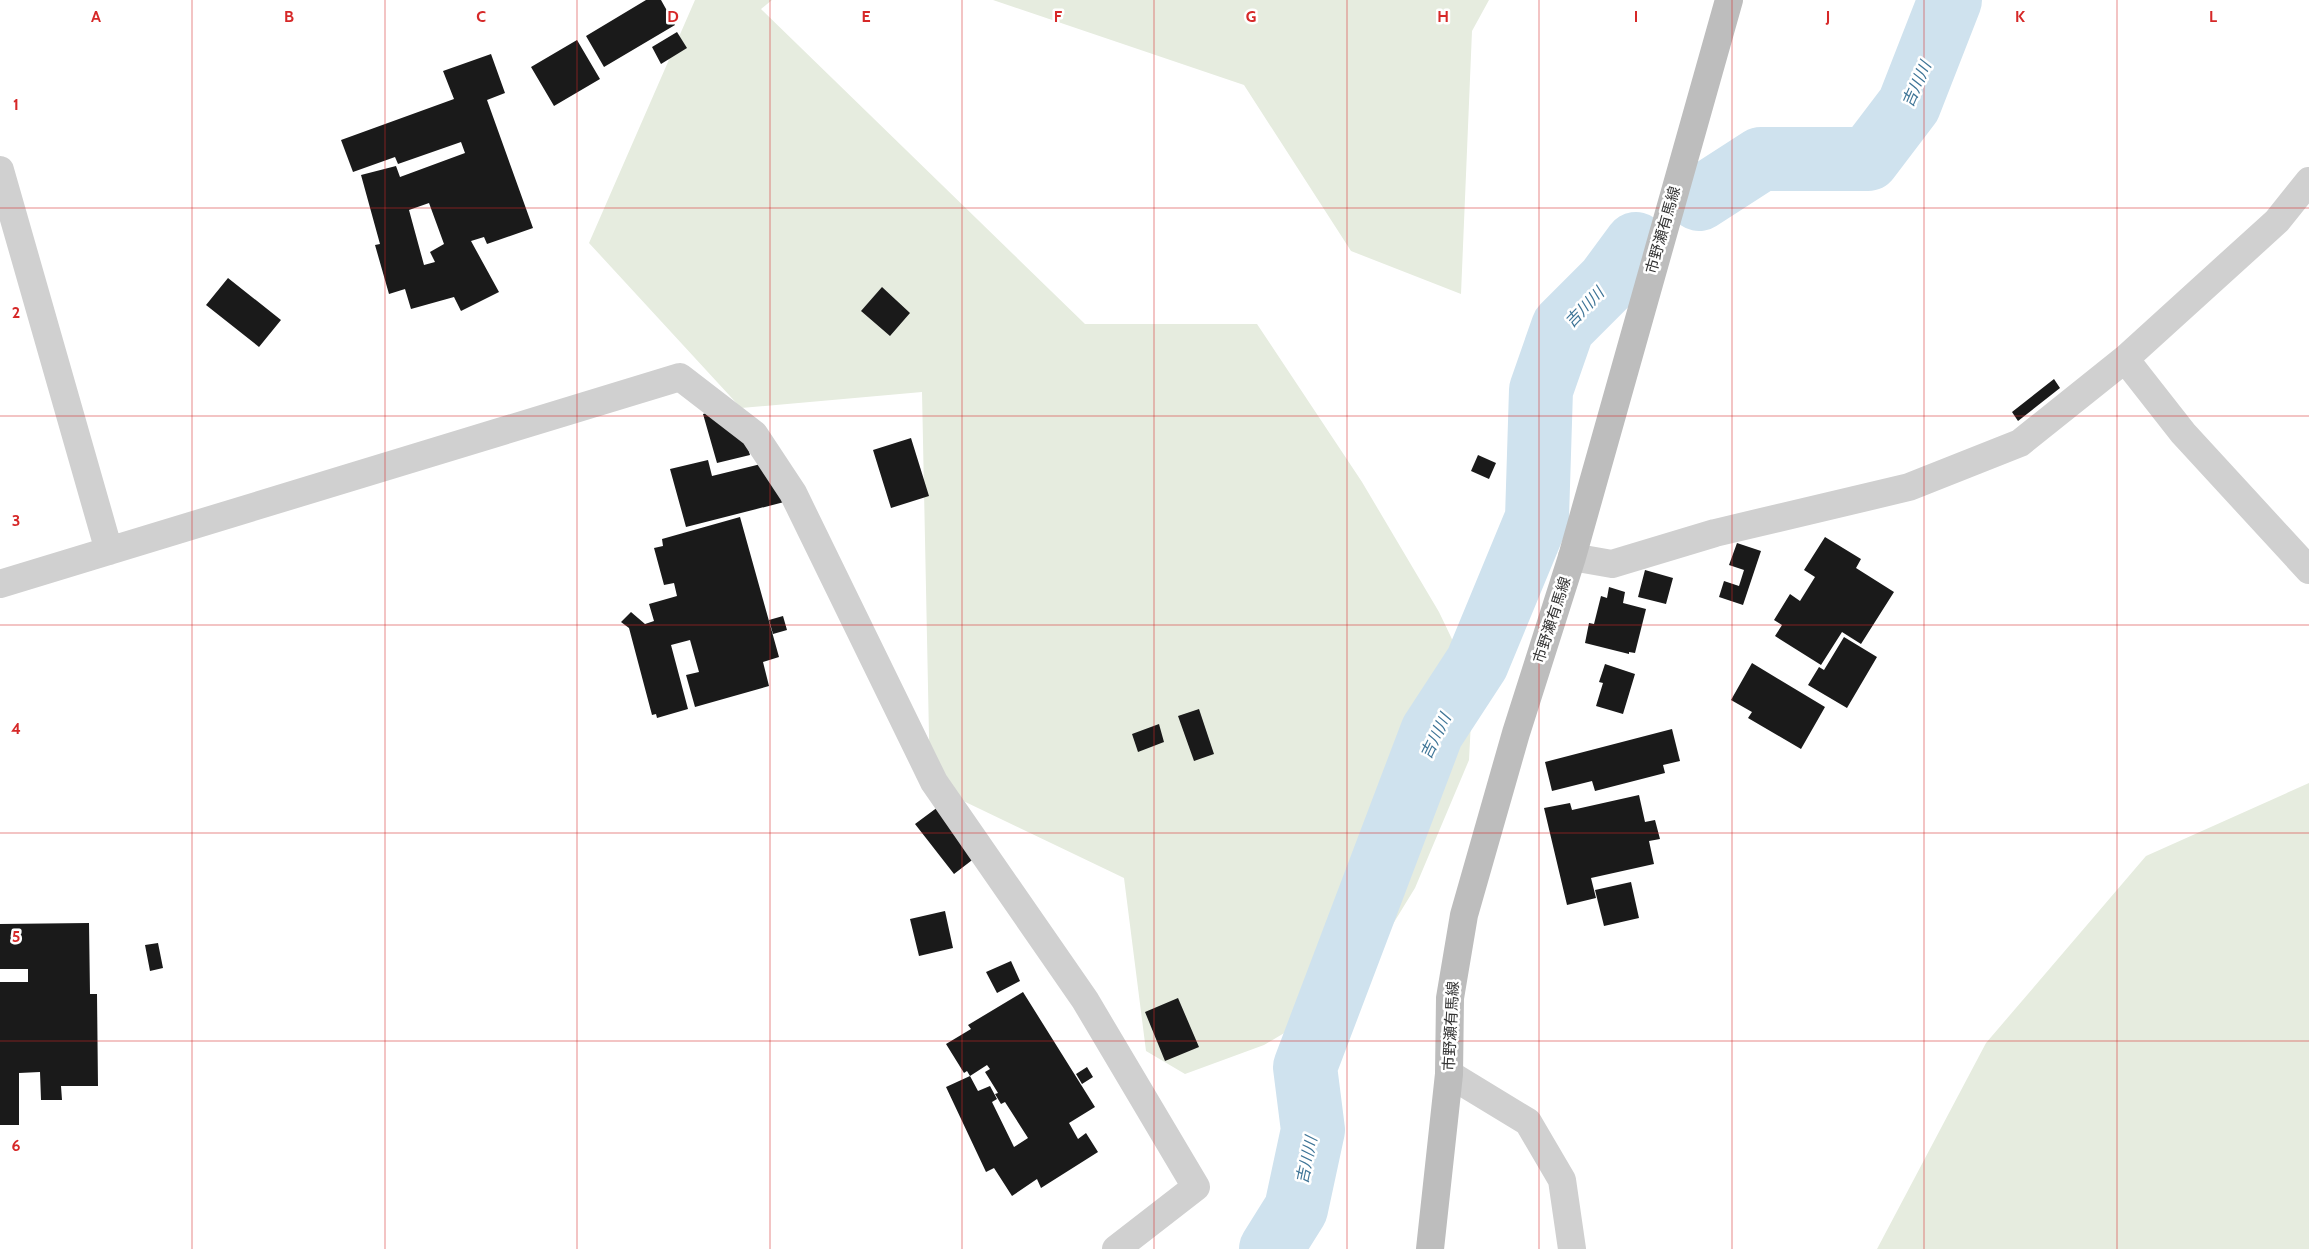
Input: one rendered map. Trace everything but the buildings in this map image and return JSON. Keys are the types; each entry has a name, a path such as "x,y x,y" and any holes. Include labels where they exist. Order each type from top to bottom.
{"main road":[{"name":"市野瀬有馬線","path":"1430,1249 1449,1074 1450,998 1464,915 1516,733 1572,557 1729,0"}],"street":[{"path":"0,170 110,551"},
{"path":"1572,557 1612,564 1715,533 1909,487 2020,443 2125,359 2277,221 2309,181"},
{"path":"2125,359 2183,433 2309,570"},
{"path":"0,584 680,377 754,434 794,494 934,782 1085,1000 1196,1187 1116,1249"},
{"path":"1449,1074 1528,1122 1562,1180 1572,1249"}],"shaded area":[{"path":"695,0 772,0 761,9 1085,324 1257,324 1362,482 1439,612 1473,683 1469,760 1415,888 1350,994 1264,1045 1185,1074 1146,1051 1124,878 930,785 922,392 741,408 589,243"},
{"path":"993,0 1489,0 1472,31 1461,294 1351,251 1244,85"},
{"path":"2309,783 2309,1249 1877,1249 1986,1043 2146,856"}],"waterway":[{"name":"吉川川","path":"1699,199 1761,159 1868,159 1909,105 1950,0"},
{"name":"吉川川","path":"1271,1249 1296,1209 1313,1130 1305,1067 1432,732 1477,663 1537,518 1541,390 1563,327 1608,282 1636,244"}]}
